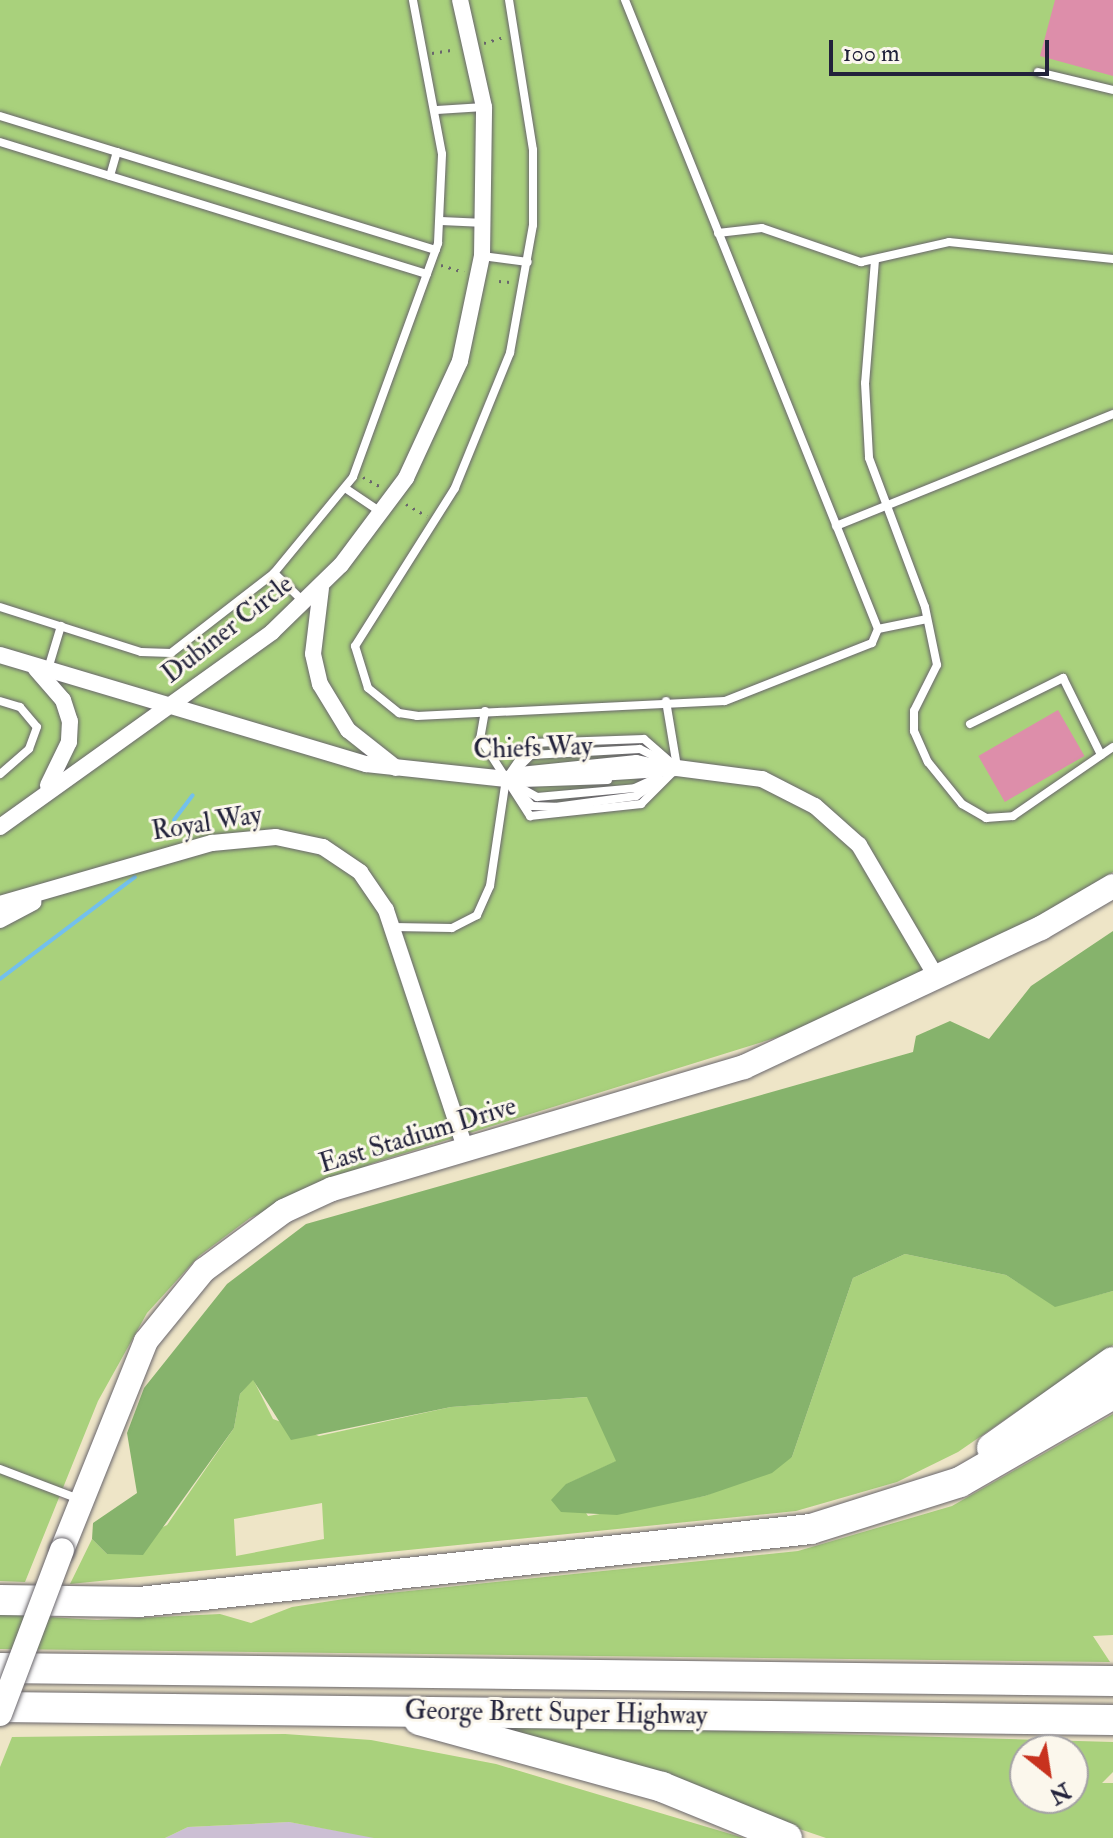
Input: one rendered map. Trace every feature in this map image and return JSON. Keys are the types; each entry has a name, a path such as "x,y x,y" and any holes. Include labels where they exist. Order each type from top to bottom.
{"highway":[{"path":"863,1515 996,1446 1113,1362"},
{"path":"0,1600 139,1602 739,1539 863,1515 960,1482 1113,1394"},
{"name":"George Brett Super Highway","path":"0,1668 1113,1681"},
{"name":"George Brett Super Highway","path":"0,1707 1113,1720"},
{"path":"398,1713 471,1740 662,1787 787,1838"}],"main road":[{"name":"East Stadium Drive","path":"0,1714 126,1376 204,1270 284,1211 332,1189 744,1067 937,978 1113,886"}],"street":[{"name":"Dubiner Circle","path":"0,827 46,790 166,707 305,603 321,588 382,513 451,387 482,256 486,223 484,107 460,0"},
{"path":"321,588 313,654 320,684 348,730 398,769"},
{"name":"Chiefs Way","path":"0,655 166,707 398,769 506,779 677,768 743,773 815,806 884,879 937,978"},
{"path":"40,668 63,700 70,721 69,742 46,790"},
{"name":"Royal Way","path":"0,904 56,889 169,851 276,837 342,858 374,889 393,927 466,1150"},
{"path":"0,920 56,889"}],"lane":[{"path":"0,607 141,652 171,653 274,573 345,488 364,457 436,250 441,221 437,110 428,54 413,0"},
{"path":"509,0 533,150 528,262 494,404 434,521 358,632 360,674 399,713 740,697 872,643 878,629 625,0"},
{"path":"1038,72 1113,90"},
{"path":"437,110 484,107"},
{"path":"0,116 436,250"},
{"path":"0,142 427,274"},
{"path":"110,176 117,152"},
{"path":"441,221 486,223"},
{"path":"718,233 762,228 861,262 949,242 1113,259"},
{"path":"482,256 528,262"},
{"path":"875,260 865,383 869,458 927,619 937,665 914,711 914,731 962,804 986,818 1013,816 1113,747"},
{"path":"836,526 1113,414"},
{"path":"345,488 382,513"},
{"path":"274,573 305,603"},
{"path":"878,629 927,619"},
{"path":"40,668 61,626"},
{"path":"970,724 1063,678 1101,755"},
{"path":"0,701 20,707 37,727 29,749 0,774"},
{"path":"666,701 677,768"},
{"path":"485,711 480,738 530,816 554,818 641,804 677,768"},
{"path":"393,927 452,928 477,915 490,886 506,779 531,743 644,739 677,768"},
{"path":"0,1469 80,1499"}],"path":[{"path":"484,43 516,33"},
{"path":"428,54 460,48"},
{"path":"441,265 467,273"},
{"path":"363,477 384,489"},
{"path":"406,504 434,521"}],"shaded area":[{"path":"289,1822 379,1838 165,1838 188,1827"}],"green space":[{"path":"0,0 1113,0 1113,872 1029,922 804,1029 373,1163 250,1218 199,1256 147,1313 98,1401 25,1582 0,1581"},
{"path":"1113,931 1113,1291 1055,1307 1006,1275 905,1254 853,1278 792,1457 772,1473 705,1496 617,1515 561,1512 551,1500 566,1484 616,1461 587,1397 451,1407 291,1440 253,1380 240,1394 234,1428 143,1555 107,1554 92,1539 93,1523 137,1493 127,1433 144,1388 227,1284 306,1224 913,1052 916,1036 950,1021 989,1039 1031,986"},
{"path":"905,1254 1006,1275 1055,1306 1113,1291 1113,1345 958,1452 897,1482 796,1511 70,1584 92,1539 107,1554 167,1525 234,1428 240,1394 253,1379 273,1419 319,1436 451,1407 588,1397 617,1461 567,1484 588,1516 705,1496 792,1457 853,1278","holes":["322,1503 324,1539 236,1556 234,1519"]},
{"path":"1113,1414 1113,1635 1093,1636 1110,1662 0,1649 0,1614 97,1620 220,1614 251,1623 292,1607 370,1595 798,1551 952,1506"},
{"path":"588,1727 1009,1739 1009,1814 1089,1814 1089,1741 1113,1742 1113,1772 1102,1783 1113,1783 1113,1838 826,1838 501,1728"},
{"path":"285,1734 371,1740 496,1764 744,1838 374,1838 289,1822 188,1827 165,1838 0,1838 0,1767 12,1737"}],"building":[{"path":"1055,0 1113,0 1113,76 1040,56"},
{"path":"1058,710 1084,756 1005,802 978,756"}],"waterway":[{"path":"174,820 193,795"},
{"path":"0,979 135,877"}]}
